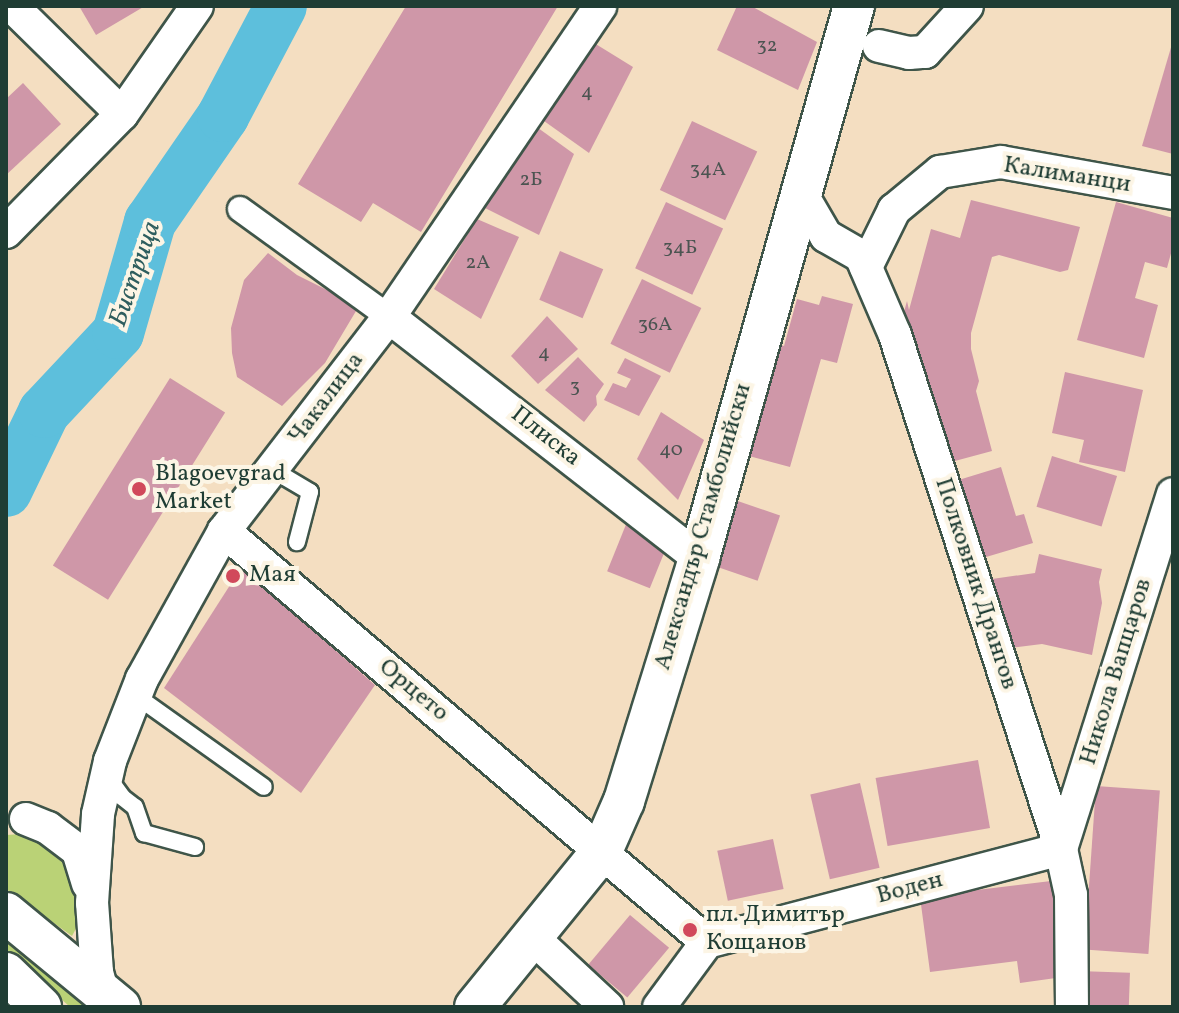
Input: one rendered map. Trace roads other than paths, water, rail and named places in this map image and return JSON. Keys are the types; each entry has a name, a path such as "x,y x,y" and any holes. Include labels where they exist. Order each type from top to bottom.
{"street":[{"path":"12,6 122,114"},
{"path":"6,232 122,114 197,6"},
{"name":"Чакалица","path":"111,999 92,903 98,814 107,774 135,695 224,531 389,317 600,6"},
{"name":"Александър Стамболийски","path":"475,1007 602,851 624,801 699,558 854,6"},
{"path":"879,46 909,53 925,52 967,6"},
{"name":"Калиманци","path":"866,267 894,210 940,172 1001,162 1173,193"},
{"name":"Полковник Дрангов","path":"801,193 826,236 850,248 866,267 895,335 1061,849 1071,895 1072,1007"},
{"path":"240,209 389,317"},
{"name":"Плиска","path":"389,317 699,558"},
{"name":"Никола Вапцаров","path":"1061,849 1173,494"},
{"name":"Орцето","path":"224,531 602,851"},
{"path":"16,820 98,814"},
{"path":"16,820 48,828 78,851 92,903"},
{"name":"Воден","path":"707,942 1061,849"},
{"path":"602,851 707,942 659,1007"},
{"path":"6,913 111,999"},
{"path":"532,937 607,1007"},
{"path":"6,973 41,1007"}],"lane":[{"path":"273,470 310,492 297,542"},
{"path":"135,695 264,787"},
{"path":"107,774 112,786 135,807 144,833 195,847"}],"waterway":[{"name":"Бистрица","path":"6,491 44,412 118,333 150,222 223,116 281,6"}],"place":[{"name":"Blagoevgrad Market","path":"139,489"},
{"name":"Мая","path":"233,576"},
{"name":"пл. Димитър Кощанов","path":"690,930"}]}
